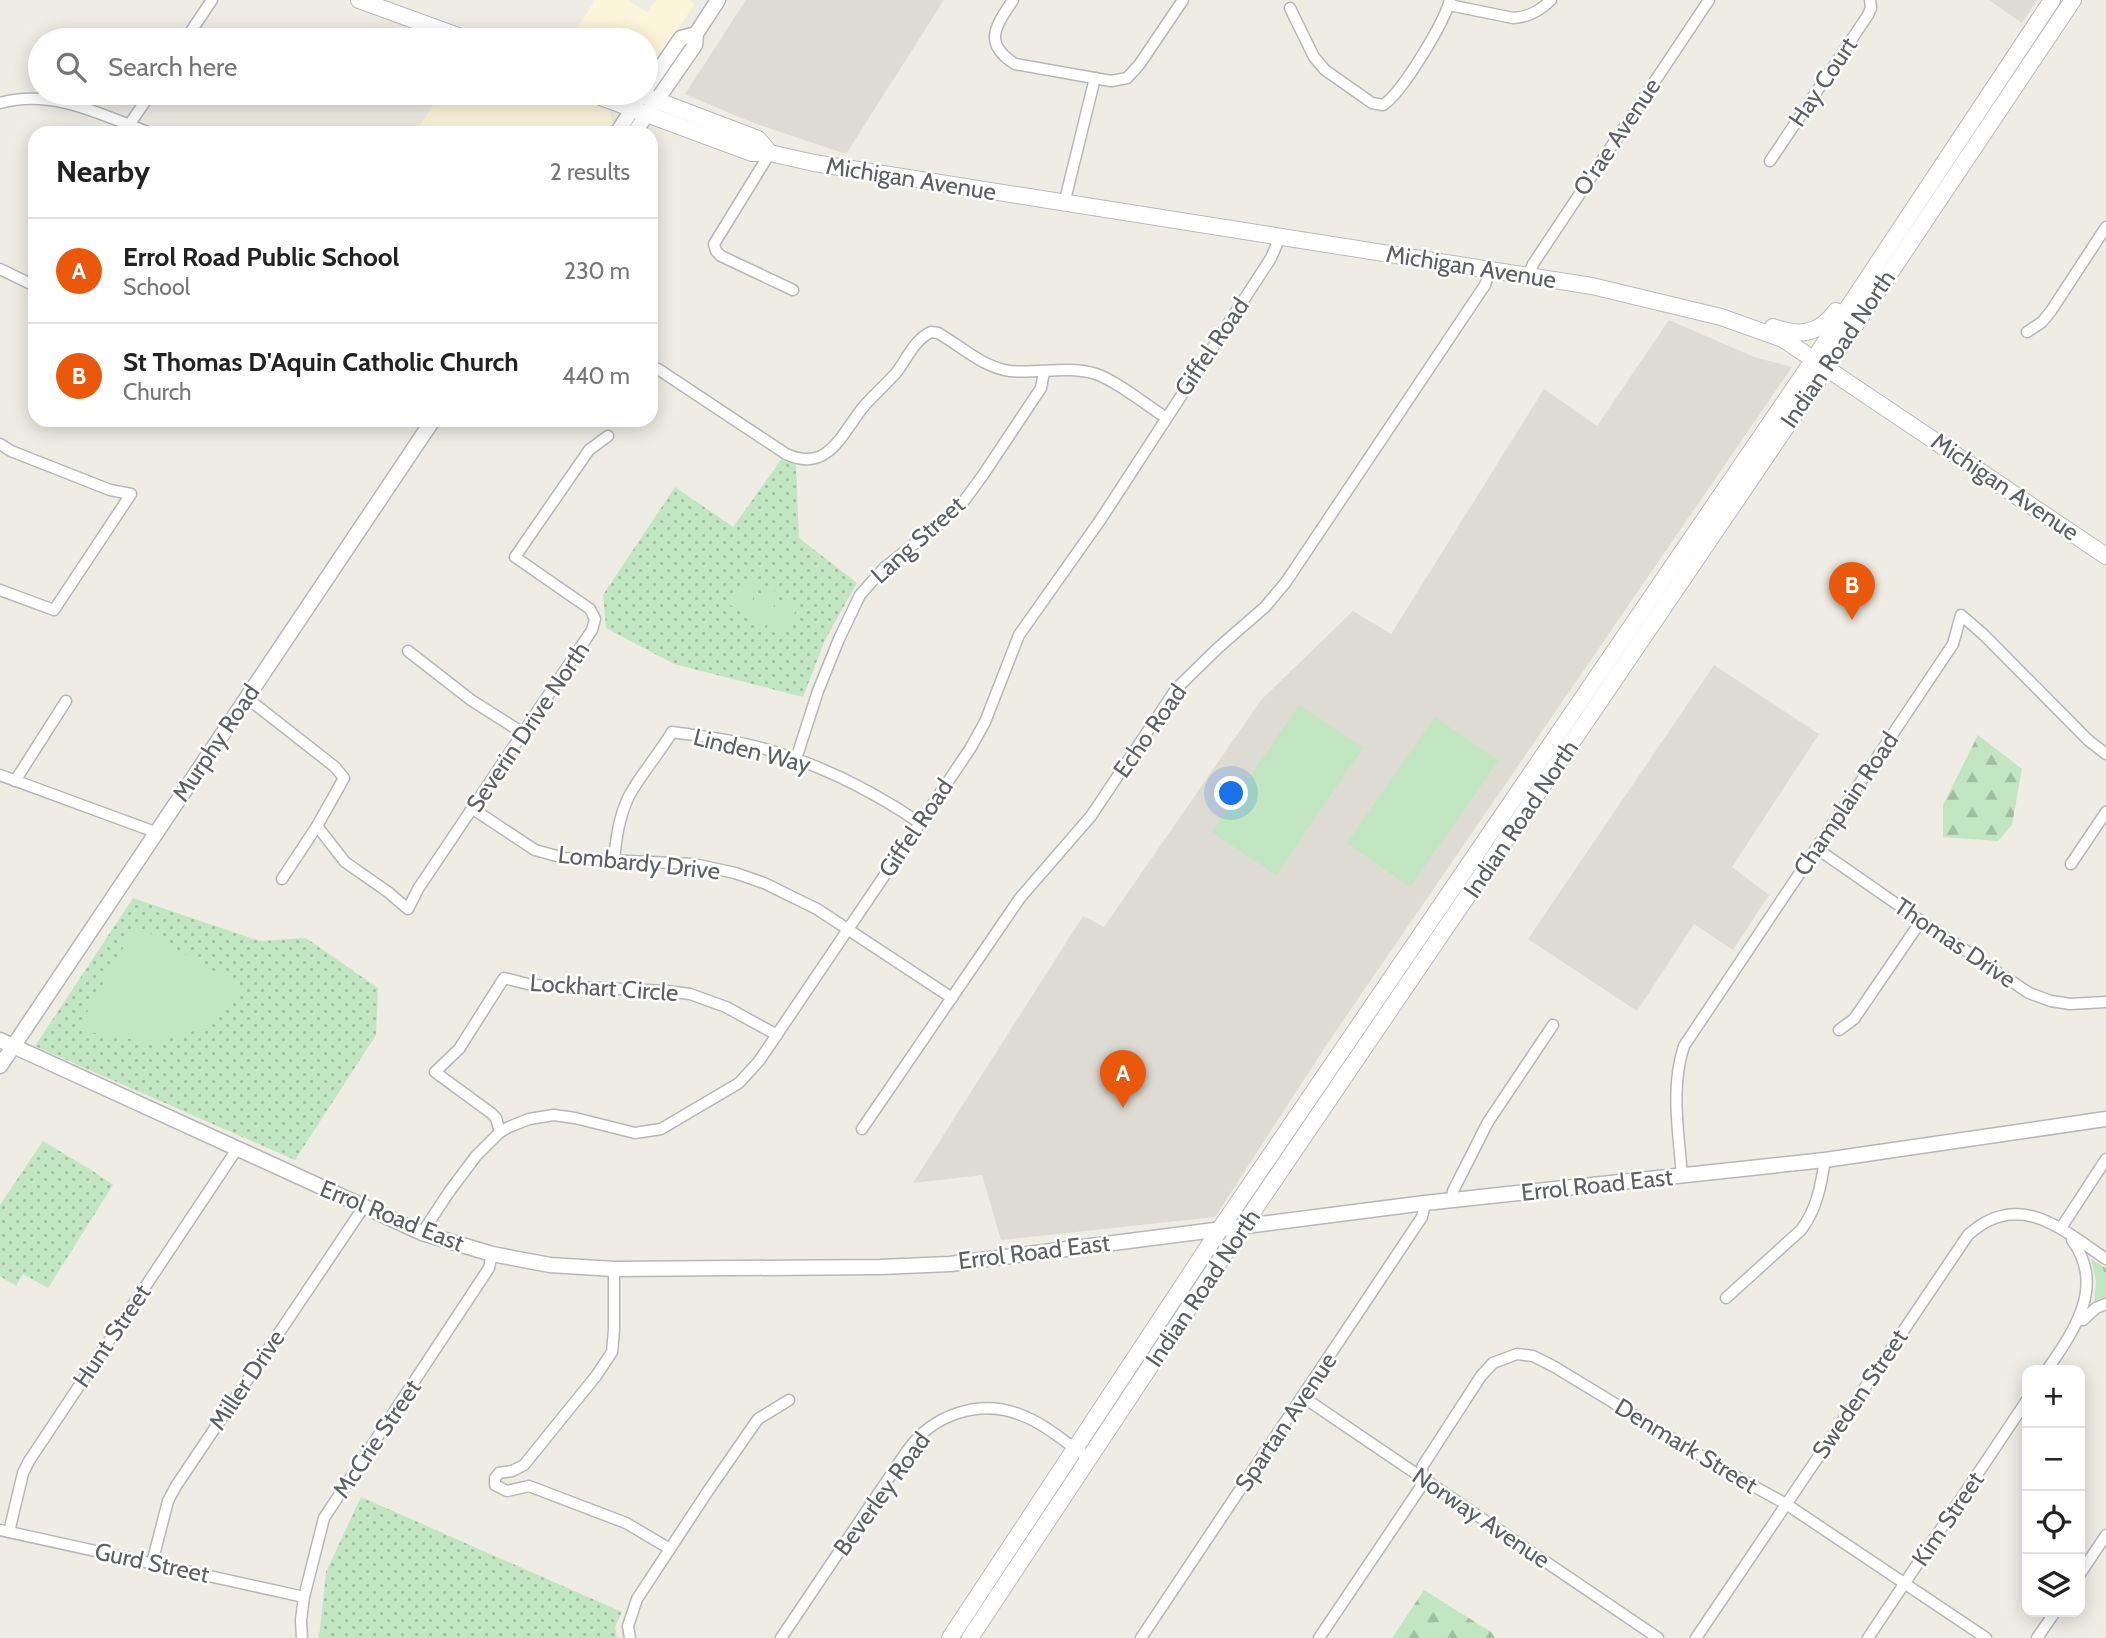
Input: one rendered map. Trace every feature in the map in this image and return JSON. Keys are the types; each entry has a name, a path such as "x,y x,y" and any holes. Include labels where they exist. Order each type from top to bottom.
{"main road":[{"path":"359,0 435,28"},
{"name":"Indian Road North","path":"970,1638 1821,363 1864,281 2052,0"},
{"name":"Indian Road North","path":"950,1638 1220,1229 2073,0"},
{"name":"Michigan Avenue","path":"658,99 758,139 770,152"},
{"name":"Michigan Avenue","path":"622,105 752,153 770,152 814,163 1064,204 1601,288 1721,317 1778,336 2106,556"},
{"path":"1721,317 1746,318 1780,330 1804,332 1825,324 1864,281"}],"street":[{"path":"193,28 212,0"},
{"path":"658,81 695,45 696,34 718,0"},
{"path":"1013,0 997,24 994,38 1005,57 1015,64 1111,81 1126,78 1139,65 1183,0"},
{"path":"1290,8 1314,57 1325,70 1372,103 1383,105 1394,95 1423,51 1449,3 1513,18 1537,12 1552,0"},
{"name":"O'rae Avenue","path":"1528,276 1533,264 1709,0"},
{"name":"Hay Court","path":"1770,161 1868,15 1871,1"},
{"path":"1064,204 1095,78"},
{"path":"0,103 28,98"},
{"path":"74,105 130,125 143,105"},
{"path":"636,126 642,105"},
{"path":"625,126 640,112"},
{"path":"770,152 714,244 721,256 793,290"},
{"path":"2027,331 2042,322 2050,312 2106,227"},
{"name":"Giffel Road","path":"422,1233 476,1156 500,1132 509,1127 529,1119 554,1115 635,1133 661,1129 739,1083 759,1061 970,748 985,723 1019,635 1101,519 1165,417 1272,258 1280,237"},
{"path":"0,269 28,283"},
{"name":"Echo Road","path":"862,1129 1020,898 1091,817 1176,690 1219,647 1265,607 1286,582 1485,285 1490,270"},
{"path":"658,369 786,454 804,460 817,458 830,451 865,405 896,373 919,341 931,332 938,333 996,368 1009,371 1077,371 1097,374 1165,417"},
{"name":"Lang Street","path":"796,759 818,691 860,595 884,568 964,501 1041,388 1044,372"},
{"name":"Murphy Road","path":"0,1066 7,1043 247,698 428,427"},
{"name":"Severin Drive North","path":"317,826 345,862 408,909 418,889 588,638 595,619 586,605 515,557 589,450 608,436"},
{"path":"0,444 10,452 110,490 131,495 54,610 0,590"},
{"name":"Champlain Road","path":"1682,1177 1676,1094 1679,1062 1684,1046 1953,644 1961,615 2088,740 2106,754"},
{"path":"408,651 471,700 523,733"},
{"path":"247,698 335,767 344,778 317,826 282,878"},
{"path":"15,781 66,701"},
{"name":"Linden Way","path":"614,861 617,831 625,806 672,732 744,744 826,770 859,786 919,823"},
{"path":"0,775 155,832"},
{"name":"Lombardy Drive","path":"473,809 545,854 564,858 694,864 748,877 799,899 951,998"},
{"path":"2071,864 2106,812"},
{"name":"Thomas Drive","path":"1816,848 2029,993 2070,1004 2106,1002"},
{"path":"1839,1030 1854,1019 1920,921"},
{"name":"Lockhart Circle","path":"500,1132 496,1118 491,1113 435,1072 459,1049 504,978 532,985 667,990 726,1007 777,1035"},
{"path":"1452,1200 1453,1191 1488,1122 1553,1025"},
{"name":"Errol Road East","path":"7,1043 422,1233 492,1254 550,1265 614,1269 950,1264 1425,1203 1825,1160 2106,1119"},
{"name":"Hunt Street","path":"4,1531 29,1461 237,1149"},
{"path":"2078,1325 2086,1306 2089,1278 2080,1251 2061,1228 2106,1159"},
{"path":"1727,1298 1801,1230 1811,1217 1825,1160"},
{"name":"Spartan Avenue","path":"1142,1638 1422,1217 1425,1203"},
{"name":"Miller Drive","path":"152,1563 169,1501 176,1486 363,1208"},
{"name":"Sweden Street","path":"1696,1638 1959,1246 1976,1228 1995,1218 2021,1214 2042,1218 2106,1259"},
{"name":"McCrie Street","path":"302,1638 304,1597 324,1518 489,1268 492,1254"},
{"path":"614,1269 613,1342 609,1358 524,1465 499,1473 495,1478 495,1485 507,1491 529,1486 626,1523 670,1549"},
{"path":"2050,1365 2088,1314 2106,1304"},
{"name":"Denmark Street","path":"1319,1638 1420,1488 1423,1479 1422,1467 1481,1376 1493,1363 1517,1354 1533,1356 1553,1366 1726,1471 1786,1504 1986,1638"},
{"name":"Norway Avenue","path":"1303,1397 1658,1638"},
{"path":"630,1638 628,1626 637,1599 670,1549 758,1419 789,1400"},
{"name":"Kim Street","path":"1868,1638 2022,1408"},
{"name":"Beverley Road","path":"781,1638 907,1451 929,1426 965,1411 1004,1410 1030,1419 1090,1459"},
{"name":"Gurd Street","path":"4,1531 304,1597"},
{"path":"2085,1566 2106,1535"},
{"path":"2037,1638 2052,1617"}],"shaded area":[{"path":"595,0 629,0 647,12 656,0 689,0 695,4 658,57 658,28 578,28"},
{"path":"746,0 944,0 846,154 751,122 685,94"},
{"path":"1989,0 2037,0 2022,23"},
{"path":"433,105 598,105 609,109 614,125 613,126 420,126"},
{"path":"1669,320 1754,357 1792,367 1329,1041 1215,1217 1001,1240 982,1175 913,1183 1083,916 1104,927 1261,700 1353,611 1391,634 1544,389 1597,426"},
{"path":"1714,665 1819,734 1732,867 1769,895 1733,950 1694,924 1637,1011 1528,939"}],"green space":[{"path":"781,460 796,465 799,538 857,583 825,640 803,697 674,664 606,628 603,595 675,487 733,527"},
{"path":"749,575 763,583 744,613 730,605"},
{"path":"767,586 781,595 762,625 748,616"},
{"path":"785,598 799,606 780,636 766,628"},
{"path":"1299,705 1363,748 1276,875 1212,832"},
{"path":"1435,717 1498,761 1410,887 1347,843"},
{"path":"1978,735 2022,769 2012,825 1998,841 1943,837 1943,805"},
{"path":"133,898 260,941 306,938 378,988 376,1035 295,1160 35,1046"},
{"path":"136,925 243,988 201,1029 155,1043 77,1030"},
{"path":"43,1141 113,1185 48,1288 23,1274 16,1286 0,1276 0,1205"},
{"path":"2091,1259 2106,1268 2106,1298 2094,1304 2096,1281"},
{"path":"361,1497 622,1612 615,1627 617,1638 319,1638 326,1572"},
{"path":"1424,1590 1491,1632 1495,1638 1392,1638"}],"place":[{"name":"St Thomas D'Aquin Catholic Church","path":"1852,620"},
{"name":"Errol Road Public School","path":"1123,1108"}]}
